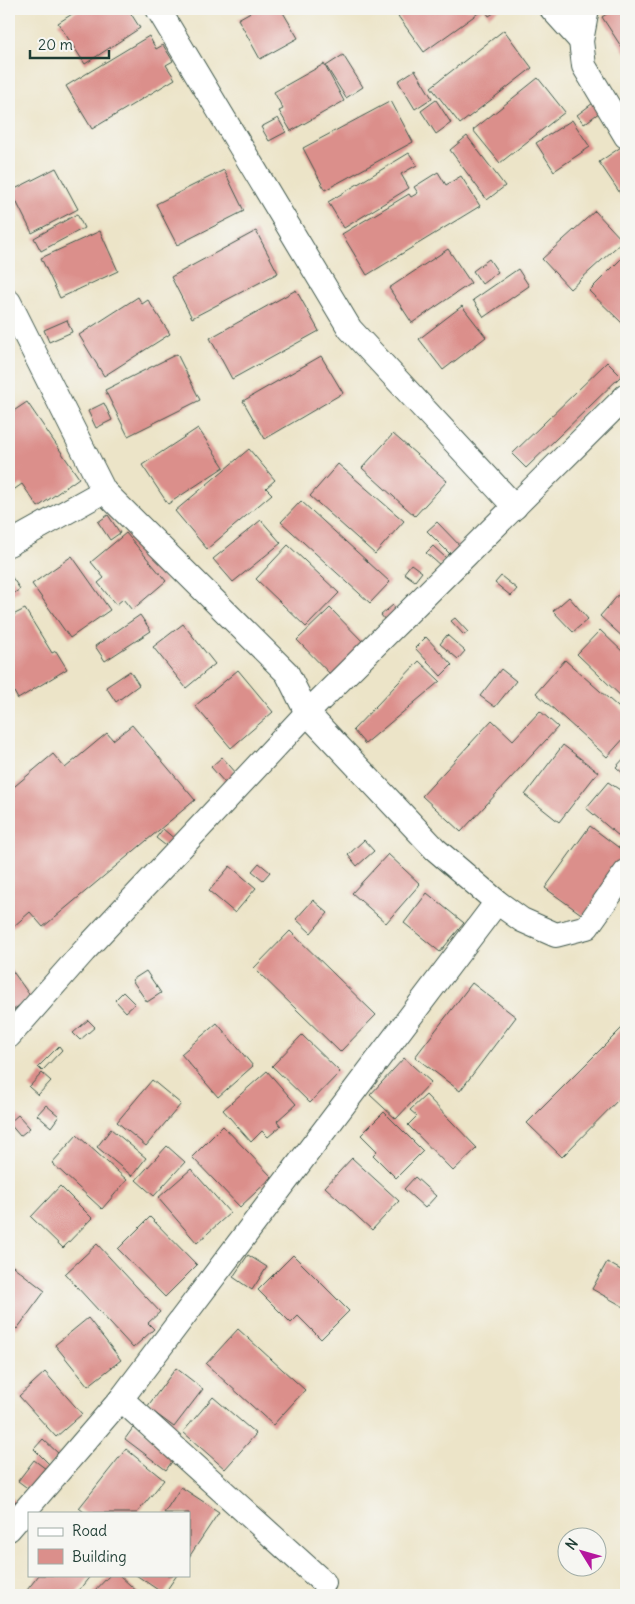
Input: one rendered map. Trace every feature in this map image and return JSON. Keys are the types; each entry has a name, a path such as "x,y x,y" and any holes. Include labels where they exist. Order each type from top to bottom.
{"street":[{"path":"158,9 350,329 515,507"},
{"path":"552,9 581,40"},
{"path":"587,9 581,40 584,66 626,136"},
{"path":"9,302 104,491 287,673 307,713 434,849 497,902 522,920 556,935 587,927 626,872"},
{"path":"9,1036 84,951 307,713 626,396"},
{"path":"9,544 104,491"},
{"path":"9,1529 121,1399 497,902"},
{"path":"121,1399 324,1582"}],"building":[{"path":"80,9 128,9 140,28 85,64 58,23"},
{"path":"256,9 281,9 298,38 260,59 238,19"},
{"path":"408,9 484,9 424,52 398,16"},
{"path":"484,9 500,9 489,16"},
{"path":"614,9 626,9 626,54 602,17"},
{"path":"504,30 532,68 460,124 431,87"},
{"path":"149,36 156,49 163,45 173,61 166,65 175,79 92,129 66,86"},
{"path":"343,55 363,87 346,98 326,66"},
{"path":"324,64 344,101 291,131 279,111 283,109 274,92"},
{"path":"415,70 432,98 415,109 398,81"},
{"path":"538,78 565,112 500,163 473,130"},
{"path":"436,100 451,123 436,134 421,111"},
{"path":"391,101 413,142 325,190 303,148"},
{"path":"593,103 600,112 584,124 577,115"},
{"path":"278,118 286,132 269,141 261,127"},
{"path":"572,120 590,147 554,171 536,143"},
{"path":"467,136 505,186 487,200 450,150"},
{"path":"621,147 626,154 626,202 599,162"},
{"path":"409,153 417,165 401,174 409,188 344,228 328,202"},
{"path":"56,168 78,209 32,233 11,191"},
{"path":"224,170 244,211 177,245 156,204"},
{"path":"438,172 446,185 461,176 480,206 367,275 342,234 409,194 411,197 418,193 414,187"},
{"path":"595,211 623,241 570,289 542,259"},
{"path":"77,214 84,228 41,251 34,238"},
{"path":"100,231 118,271 60,298 41,258"},
{"path":"256,231 278,273 192,318 171,277"},
{"path":"448,249 471,283 412,323 389,288"},
{"path":"626,254 626,319 622,323 589,291"},
{"path":"489,259 498,272 482,284 473,271"},
{"path":"518,269 529,286 484,317 473,300"},
{"path":"296,290 319,331 232,379 210,338"},
{"path":"138,297 142,304 148,300 170,334 104,376 79,335"},
{"path":"462,306 486,337 443,370 419,339"},
{"path":"67,320 72,332 49,342 44,330"},
{"path":"177,354 200,400 128,436 105,390"},
{"path":"321,356 343,393 265,439 243,401"},
{"path":"607,362 621,376 526,468 512,454"},
{"path":"27,402 79,478 38,507 22,484 12,491 9,486 9,474 12,471 9,467 9,414"},
{"path":"104,403 112,420 96,428 88,411"},
{"path":"198,428 224,467 168,504 142,465"},
{"path":"393,434 447,481 415,516 362,468"},
{"path":"249,449 275,480 266,488 272,494 207,549 175,511"},
{"path":"338,464 404,521 375,554 310,496"},
{"path":"301,501 390,582 370,603 281,522"},
{"path":"108,515 120,533 110,540 98,522"},
{"path":"261,520 281,543 233,582 213,559"},
{"path":"437,522 464,550 455,559 427,531"},
{"path":"126,533 166,581 132,610 123,599 116,605 98,583 104,578 91,562"},
{"path":"288,545 339,593 306,627 256,579"},
{"path":"433,546 446,558 440,565 426,553"},
{"path":"72,556 110,610 70,638 32,584"},
{"path":"411,564 422,572 415,581 404,573"},
{"path":"9,573 20,589 9,597"},
{"path":"501,576 517,589 511,596 495,583"},
{"path":"626,586 626,640 600,616"},
{"path":"569,597 588,619 573,632 553,611"},
{"path":"393,605 401,615 390,626 381,615"},
{"path":"330,608 366,645 333,677 297,640"},
{"path":"25,609 52,653 56,651 67,669 18,699 9,683 9,617"},
{"path":"140,615 151,631 105,661 95,646"},
{"path":"455,618 468,632 464,635 451,621"},
{"path":"183,624 215,664 186,688 153,647"},
{"path":"600,630 626,655 626,701 577,654"},
{"path":"447,635 465,651 458,659 440,644"},
{"path":"426,637 452,665 441,676 415,648"},
{"path":"565,660 626,714 626,736 607,757 536,693"},
{"path":"419,661 440,681 365,744 353,730"},
{"path":"501,669 516,681 495,707 480,696"},
{"path":"238,670 273,712 231,748 195,706"},
{"path":"130,671 139,685 116,702 106,687"},
{"path":"540,711 558,727 461,832 422,796 492,720 513,740"},
{"path":"132,725 195,800 43,927 30,912 13,927 9,923 9,791 53,754 65,768 107,733 113,740"},
{"path":"563,745 598,772 559,822 525,795"},
{"path":"626,756 626,776 616,767"},
{"path":"222,757 237,774 225,783 211,767"},
{"path":"608,782 626,794 626,842 586,808"},
{"path":"590,826 626,853 626,858 584,916 545,888"},
{"path":"163,829 176,840 170,849 156,838"},
{"path":"364,840 374,851 357,866 348,855"},
{"path":"388,854 420,884 386,923 352,893"},
{"path":"259,863 270,872 263,880 252,871"},
{"path":"230,866 256,888 235,913 209,891"},
{"path":"427,893 464,923 440,952 404,923"},
{"path":"313,900 328,913 311,933 296,919"},
{"path":"290,931 376,1015 340,1052 254,968"},
{"path":"9,966 31,997 9,1013"},
{"path":"146,971 161,993 147,1002 132,980"},
{"path":"472,983 516,1017 460,1091 415,1057"},
{"path":"123,992 135,1004 126,1012 115,1000"},
{"path":"88,1020 95,1027 80,1040 73,1033"},
{"path":"217,1023 253,1066 218,1097 181,1054"},
{"path":"626,1024 626,1092 562,1157 527,1123"},
{"path":"302,1035 340,1072 310,1103 272,1066"},
{"path":"59,1046 62,1050 42,1071 38,1067"},
{"path":"404,1058 431,1082 396,1119 370,1095"},
{"path":"267,1071 296,1104 277,1121 281,1126 268,1137 262,1131 251,1142 223,1110"},
{"path":"42,1073 51,1081 38,1095 29,1087"},
{"path":"152,1080 181,1104 146,1146 117,1122"},
{"path":"426,1095 477,1148 453,1171 408,1125 417,1116 410,1110"},
{"path":"46,1105 59,1116 51,1127 37,1115"},
{"path":"384,1112 423,1151 396,1178 373,1155 377,1151 361,1135"},
{"path":"18,1115 30,1128 20,1136 9,1123"},
{"path":"223,1126 272,1177 240,1207 192,1157"},
{"path":"111,1129 146,1158 132,1176 97,1147"},
{"path":"77,1135 127,1180 102,1209 52,1163"},
{"path":"167,1146 185,1162 154,1196 136,1180"},
{"path":"352,1158 399,1201 372,1230 325,1187"},
{"path":"191,1169 230,1213 197,1243 158,1198"},
{"path":"415,1177 436,1196 425,1208 404,1189"},
{"path":"60,1186 92,1218 63,1248 31,1217"},
{"path":"150,1217 197,1265 165,1297 118,1249"},
{"path":"97,1244 160,1312 148,1323 154,1329 133,1348 65,1274"},
{"path":"248,1255 267,1267 252,1290 233,1277"},
{"path":"293,1255 349,1311 321,1339 298,1316 291,1323 258,1290"},
{"path":"607,1262 626,1273 626,1308 592,1289"},
{"path":"9,1263 45,1291 17,1329 9,1322"},
{"path":"88,1318 121,1360 88,1386 55,1345"},
{"path":"238,1329 305,1390 273,1425 206,1364"},
{"path":"176,1368 203,1389 174,1427 147,1407"},
{"path":"45,1372 82,1414 56,1437 19,1396"},
{"path":"213,1397 256,1434 225,1469 183,1432"},
{"path":"135,1425 176,1456 166,1470 125,1439"},
{"path":"43,1439 60,1455 50,1465 34,1449"},
{"path":"126,1449 164,1480 138,1512 84,1512 79,1508"},
{"path":"34,1460 50,1472 34,1493 18,1481"},
{"path":"181,1487 219,1512 190,1556 190,1512 165,1512"},
{"path":"9,1495 18,1504 9,1513"},
{"path":"38,1576 90,1576 75,1595 23,1595"},
{"path":"109,1576 120,1576 141,1595 91,1595"},
{"path":"137,1576 176,1576 164,1594"}]}
